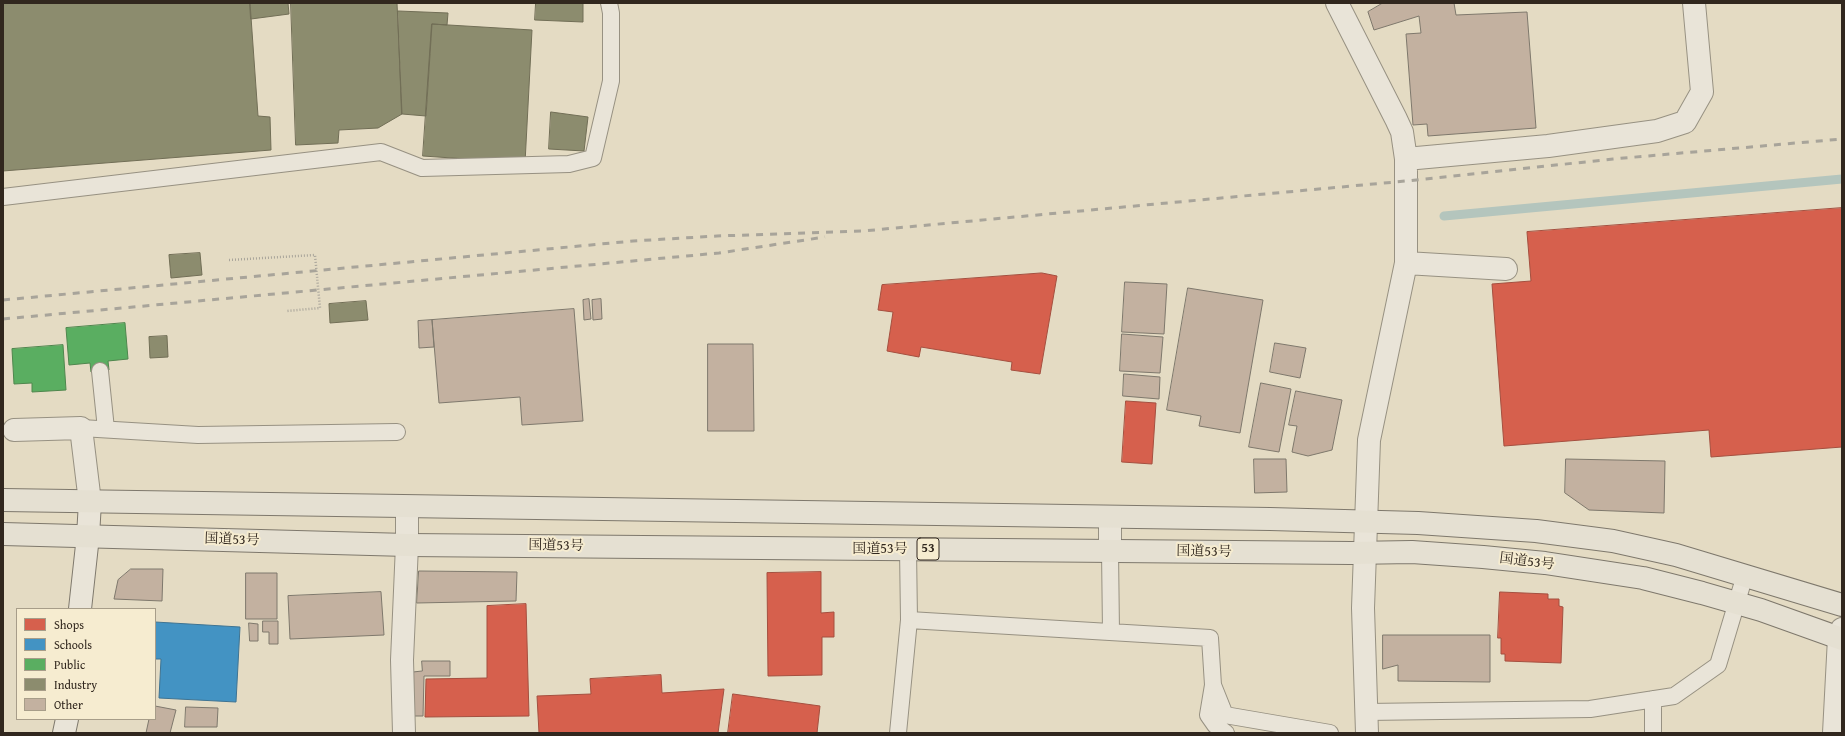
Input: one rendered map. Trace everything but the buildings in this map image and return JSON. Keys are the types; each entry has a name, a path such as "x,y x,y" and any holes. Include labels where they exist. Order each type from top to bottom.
{"highway":[{"path":"3,500 1110,518 1270,519 1418,523 1536,531 1613,541 1676,554 1842,605"},
{"name":"国道53号","path":"3,534 407,545 1364,553 1412,552 1545,564 1643,578 1736,603 1841,636"}],"street":[{"path":"1337,3 1402,132 1406,158 1406,263 1369,440 1363,608 1366,723"},
{"path":"1406,158 1556,145 1657,131 1686,122 1702,92 1694,3"},
{"path":"1406,263 1506,269"},
{"path":"14,430 82,428 90,502 80,608"},
{"path":"404,733 402,660 407,545 407,507"},
{"path":"1110,518 1110,551"},
{"path":"1834,733 1841,636"},
{"path":"64,733 67,720"}],"lane":[{"path":"3,197 381,152 422,168 569,164 593,158 612,81 611,13 609,3"},
{"path":"100,371 106,430"},
{"path":"82,428 198,435 398,432"},
{"path":"898,733 908,620 908,549"},
{"path":"1110,551 1111,632"},
{"path":"1366,723 1590,709 1674,696 1718,665 1745,575"},
{"path":"908,620 1210,638 1213,686 1208,715 1215,725 1226,733"},
{"path":"1213,686 1225,715 1330,733"},
{"path":"1653,699 1653,733"}],"path":[{"path":"229,260 315,255 320,308 287,311"}],"waterway":[{"path":"1444,216 1842,179"}],"railway":[{"path":"3,300 633,241 717,236 863,231 1406,181 1613,159 1842,139"},
{"path":"3,319 719,253 825,237"}]}
